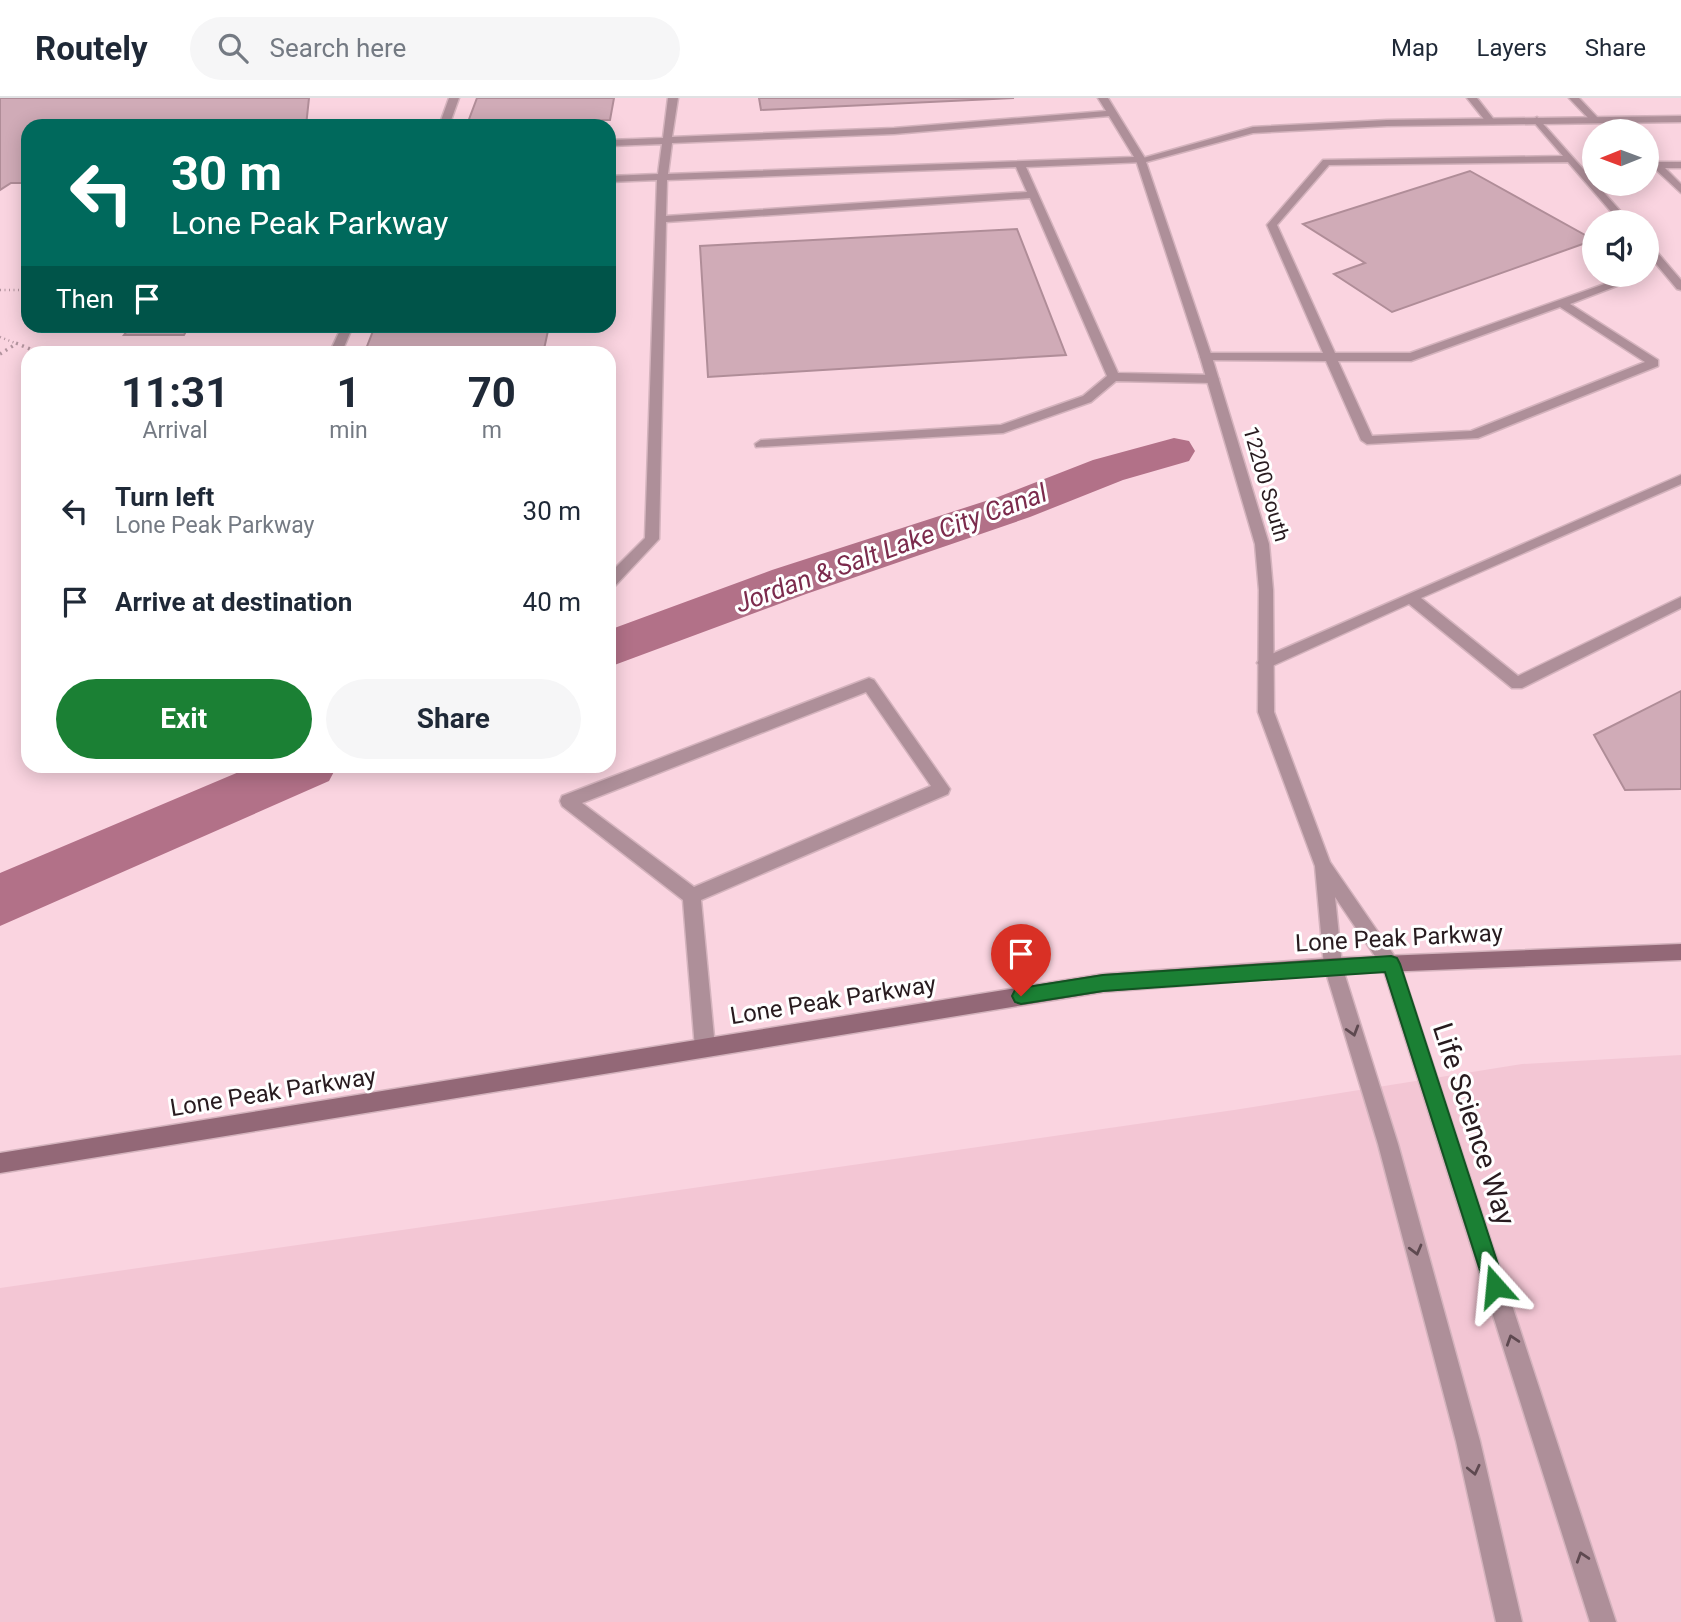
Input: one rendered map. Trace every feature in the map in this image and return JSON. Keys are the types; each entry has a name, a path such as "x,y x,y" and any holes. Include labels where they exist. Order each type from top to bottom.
{"main road":[{"name":"Lone Peak Parkway","path":"0,1163 1103,983 1333,966 1681,952"}],"street":[{"path":"446,119 454,98"},
{"path":"616,576 652,539 660,219 662,179 673,98"},
{"name":"12200 South","path":"1103,98 1141,160 1213,379 1262,544 1266,590 1266,712 1323,865 1391,964"},
{"path":"1472,98 1490,121"},
{"path":"1574,98 1594,119"},
{"path":"616,143 894,131 1112,113"},
{"path":"1659,119 1681,119"},
{"path":"1537,120 1615,210"},
{"path":"616,179 1141,160 1253,130 1582,120"},
{"path":"1561,303 1654,363 1473,435 1367,440 1272,225 1326,162 1582,164"},
{"path":"1020,165 1113,377"},
{"path":"1659,165 1681,165"},
{"path":"1659,171 1681,190"},
{"path":"660,219 1033,195"},
{"path":"1659,260 1681,287"},
{"path":"1659,268 1664,266"},
{"path":"1206,357 1411,357 1606,287"},
{"path":"761,444 1003,429 1087,399 1113,377 1213,379"},
{"path":"1265,663 1681,480"},
{"path":"1410,597 1517,684 1681,602"},
{"path":"692,896 942,789 869,684 568,801 692,896 705,1048"},
{"name":"12200 South","path":"1323,865 1333,966"},
{"name":"Life Science Way","path":"1391,964 1603,1622"},
{"path":"1333,966 1391,1156 1468,1441 1509,1622"}],"path":[{"path":"0,290 21,290"},
{"path":"0,337 22,346"},
{"path":"0,354 17,344"}],"shaded area":[{"path":"1681,1055 1681,1622 0,1622 0,1288 1234,1110 1522,1064"}],"building":[{"path":"0,98 309,98 307,119 21,119 21,183 11,183 0,190"},
{"path":"477,98 614,98 610,119 469,119"},
{"path":"759,98 1014,98 761,110"},
{"path":"1470,171 1582,233 1582,244 1392,312 1334,274 1365,263 1303,224"},
{"path":"1017,229 1066,355 708,377 700,246"},
{"path":"126,333 185,333 184,335 124,335"},
{"path":"372,333 548,333 545,346 367,346"},
{"path":"1681,691 1681,789 1625,790 1594,735"}],"waterway":[{"name":"Jordan & Salt Lake City Canal","path":"616,646 789,582 1014,507 1108,470 1174,451"},
{"name":"Jordan & Salt Lake City Canal","path":"0,900 294,773"}],"route":[{"path":"1021,996 1103,983 1391,964 1495,1286"}]}
